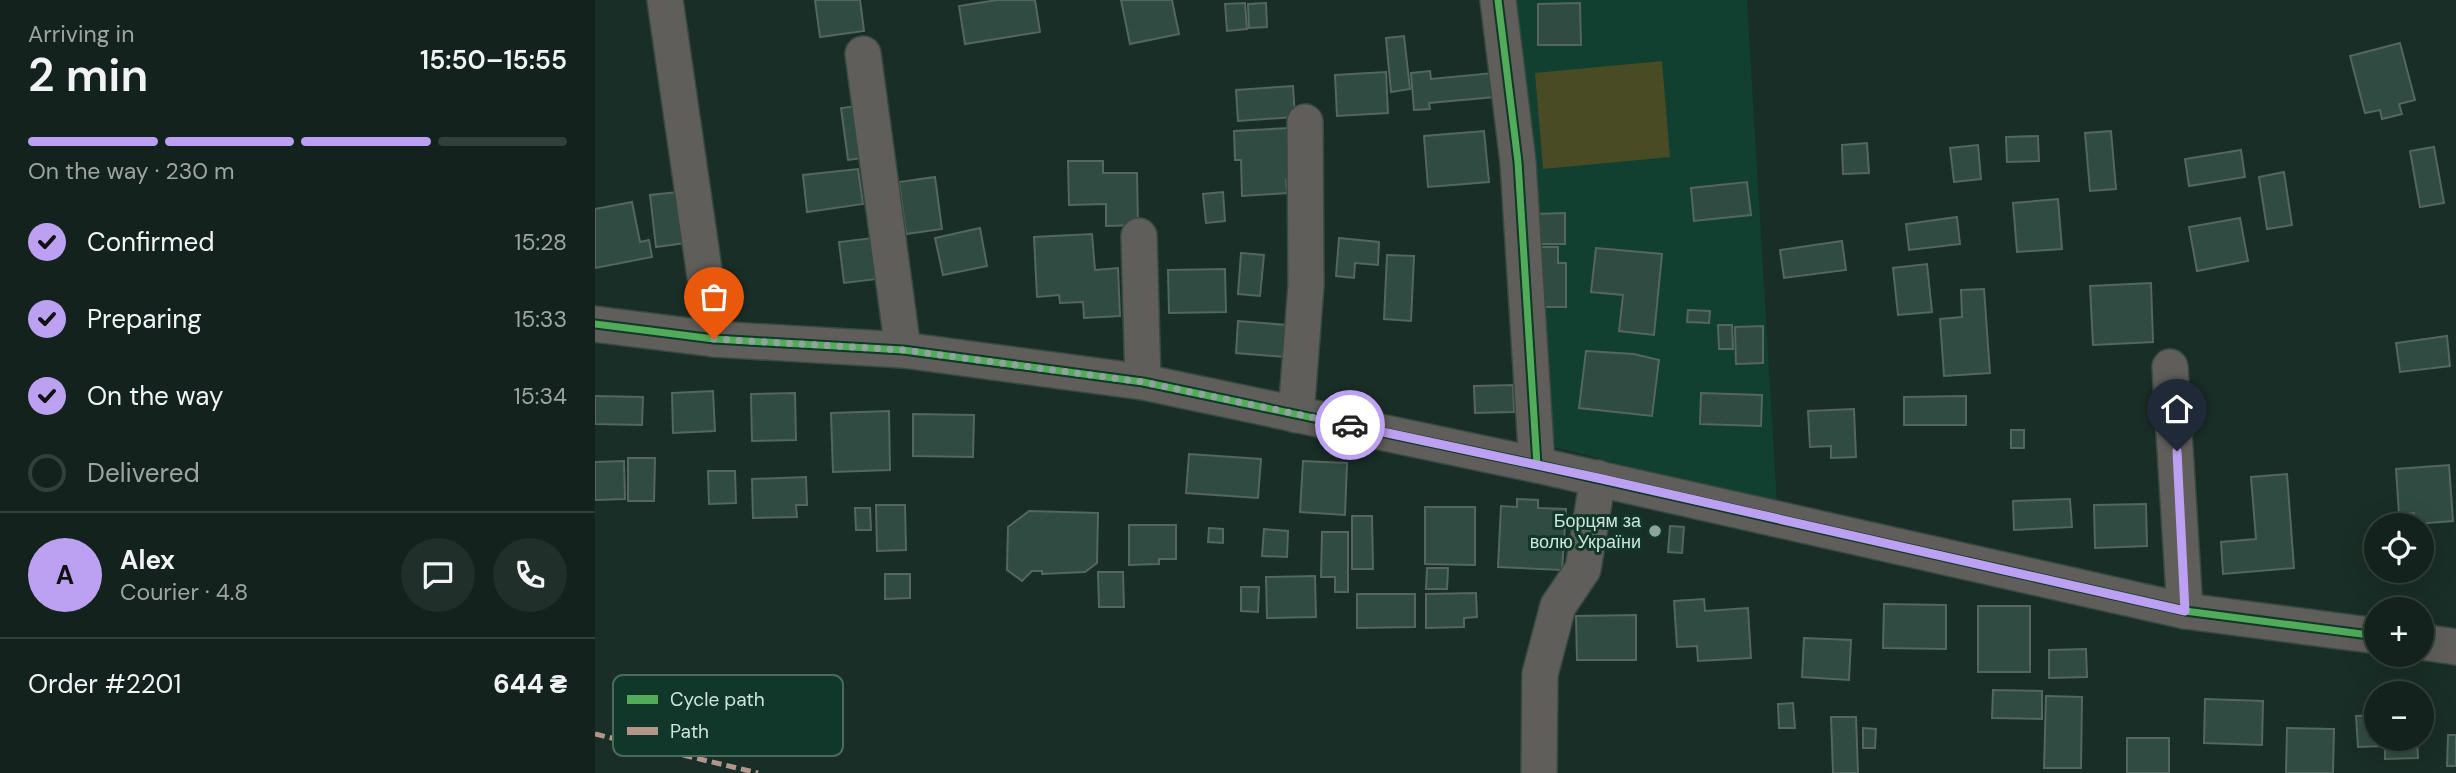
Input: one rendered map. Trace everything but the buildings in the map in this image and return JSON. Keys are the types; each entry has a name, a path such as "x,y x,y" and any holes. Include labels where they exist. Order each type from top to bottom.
{"street":[{"path":"665,0 714,339"},
{"path":"1497,0 1518,162 1537,465"},
{"path":"863,54 903,350"},
{"path":"1296,414 1306,285 1305,122"},
{"path":"1139,236 1143,382"},
{"path":"595,324 714,339 903,350 1143,382 1598,478 2185,611 2364,634"},
{"path":"2170,367 2185,611"},
{"path":"1539,773 1540,674 1558,606 1583,569 1598,478"},
{"path":"2434,644 2456,647"}],"shaded area":[{"path":"1507,0 1747,0 1777,504 1546,445"},
{"path":"1662,61 1670,157 1543,169 1535,73"}],"marked path":[{"path":"595,734 613,738"},
{"path":"687,756 758,773"}],"cycle path":[{"path":"1498,0 1518,162 1537,465"},
{"path":"595,324 714,339 903,350 1143,382 1537,465 2185,611 2364,634"}],"way so far":[{"path":"714,339 903,350 1143,382 1350,425"}],"place":[{"name":"Борцям за волю України","path":"1655,531"}],"route":[{"path":"1350,425 1598,478 2185,611 2177,451"}]}
